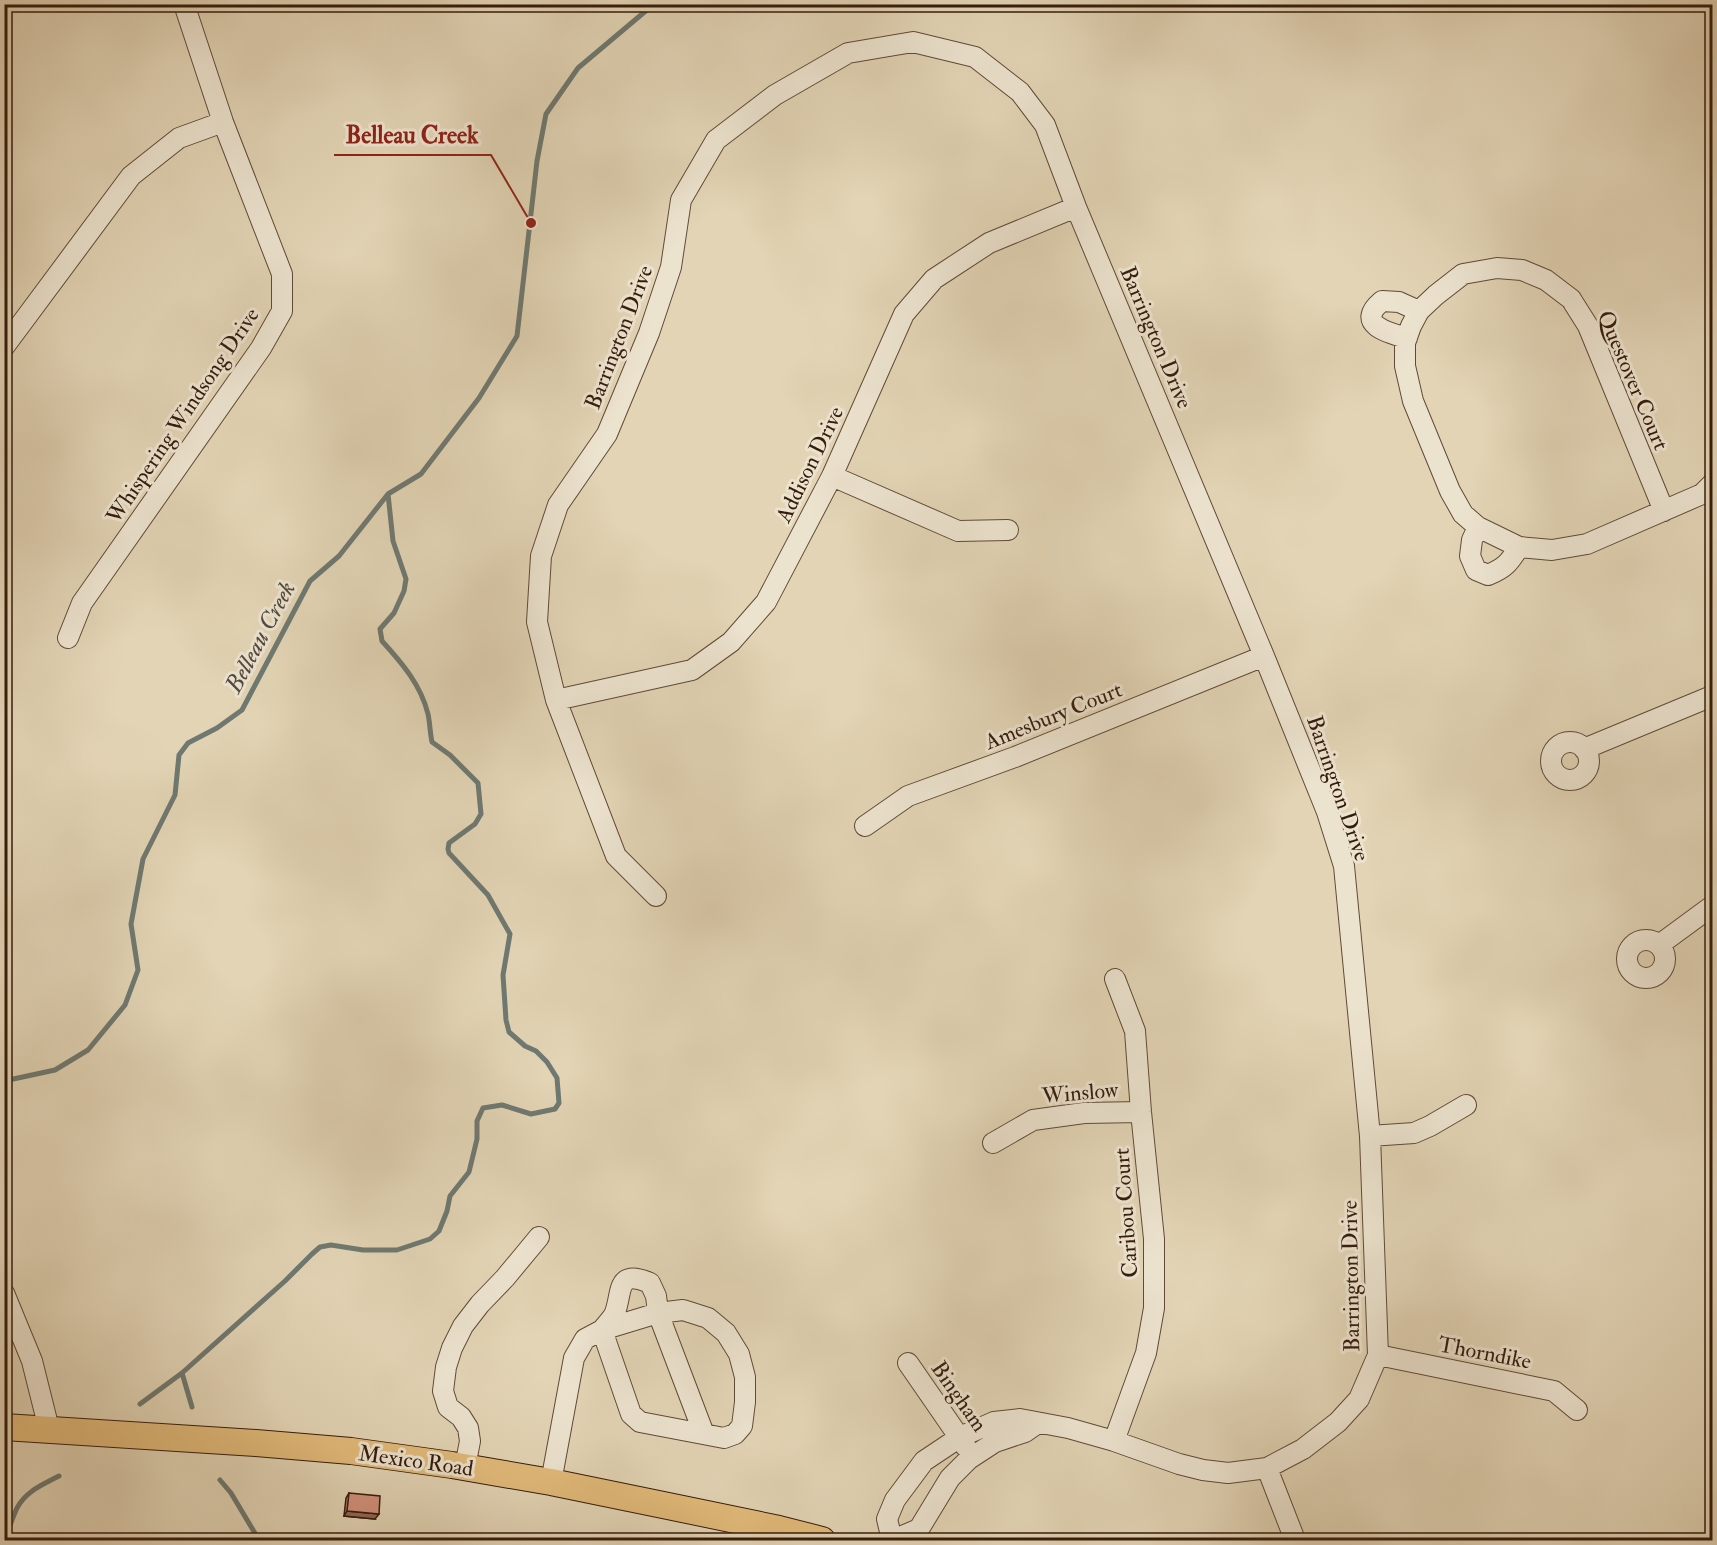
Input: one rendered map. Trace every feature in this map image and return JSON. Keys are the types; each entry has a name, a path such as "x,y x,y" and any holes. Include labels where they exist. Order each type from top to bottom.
{"main road":[{"name":"Mexico Road","path":"4,1427 351,1451 551,1482 822,1540"}],"street":[{"name":"Whispering Windsong Drive","path":"68,638 82,603 261,348 282,311 282,274 223,122 184,4"},
{"name":"Barrington Drive","path":"656,896 616,856 556,700 537,622 541,556 558,505 607,434 616,414 650,333 671,267 681,200 716,140 775,95 848,53 913,42 975,57 1020,92 1045,125 1326,812 1344,866 1371,1136 1378,1355 1359,1399 1338,1422 1303,1449 1267,1468 1228,1473 1179,1464 1114,1441 1068,1428 1020,1419 994,1422 960,1437 924,1461 895,1500 887,1519 892,1540 919,1529 950,1478 972,1457 995,1442 1025,1432 1038,1423"},
{"path":"4,346 131,176 179,138 223,122"},
{"name":"Addison Drive","path":"556,700 692,670 730,642 766,602 832,476 904,315 934,279 988,243 1077,207"},
{"name":"Questover Court","path":"1419,311 1463,274 1497,268 1522,270 1546,280 1571,299 1588,326 1664,511"},
{"path":"1407,338 1380,330 1373,322 1373,311 1382,301 1399,302 1419,311 1407,338 1404,366 1413,401 1450,490 1463,514 1478,526 1519,547 1552,550 1587,544 1702,494 1713,484"},
{"path":"832,476 958,531 1008,530"},
{"path":"1478,526 1472,540 1470,556 1476,570 1488,575 1500,570 1509,563 1519,547"},
{"name":"Amesbury Court","path":"865,826 908,796 1015,757 1264,656"},
{"path":"1584,749 1713,696"},
{"path":"1659,945 1713,906"},
{"name":"Caribou Court","path":"1114,1441 1146,1353 1155,1308 1154,1239 1135,1031 1115,980"},
{"path":"1371,1136 1414,1132 1430,1126 1466,1105"},
{"name":"Winslow","path":"993,1143 1033,1120 1084,1113 1141,1112"},
{"path":"465,1467 470,1441 468,1428 461,1417 448,1407 443,1391 446,1367 452,1348 463,1326 480,1304 505,1278 538,1237"},
{"path":"602,1330 614,1314 620,1288 628,1280 639,1278 650,1283 656,1296 658,1313 704,1434"},
{"path":"4,1293 32,1361 49,1429"},
{"path":"551,1482 574,1358 585,1339 602,1330 658,1313 683,1310 708,1318 726,1333 738,1354 745,1377 742,1426 735,1434 724,1438 640,1422 631,1414 602,1330"},
{"name":"Thorndike","path":"1378,1355 1554,1390 1576,1410"},
{"name":"Bingham","path":"908,1363 972,1457"},
{"path":"1267,1468 1294,1540"}],"building":[{"path":"349,1493 380,1496 379,1514 347,1511"}],"waterway":[{"name":"Belleau Creek","path":"4,1081 55,1070 88,1050 125,1005 138,970 131,924 143,859 175,795 179,755 188,743 217,728 242,710 310,581 339,556 388,494 421,474 479,398 517,336 537,161 546,114 578,68 654,4"},
{"path":"140,1404 182,1373 320,1247 331,1245 363,1250 397,1250 430,1239 439,1231 450,1196 469,1172 477,1139 477,1121 483,1108 502,1105 531,1114 555,1109 559,1103 557,1078 547,1062 536,1051 525,1046 509,1032 503,975 510,934 488,895 449,853 449,843 475,824 481,814 478,783 450,755 432,742 428,714 421,693 403,666 382,641 380,629 394,613 404,591 406,579 393,541 388,494"},
{"path":"182,1373 192,1407"},
{"path":"4,1535 25,1497 59,1476"},
{"path":"220,1480 231,1493 259,1540"}],"place":[{"name":"Belleau Creek","path":"531,223"}]}
